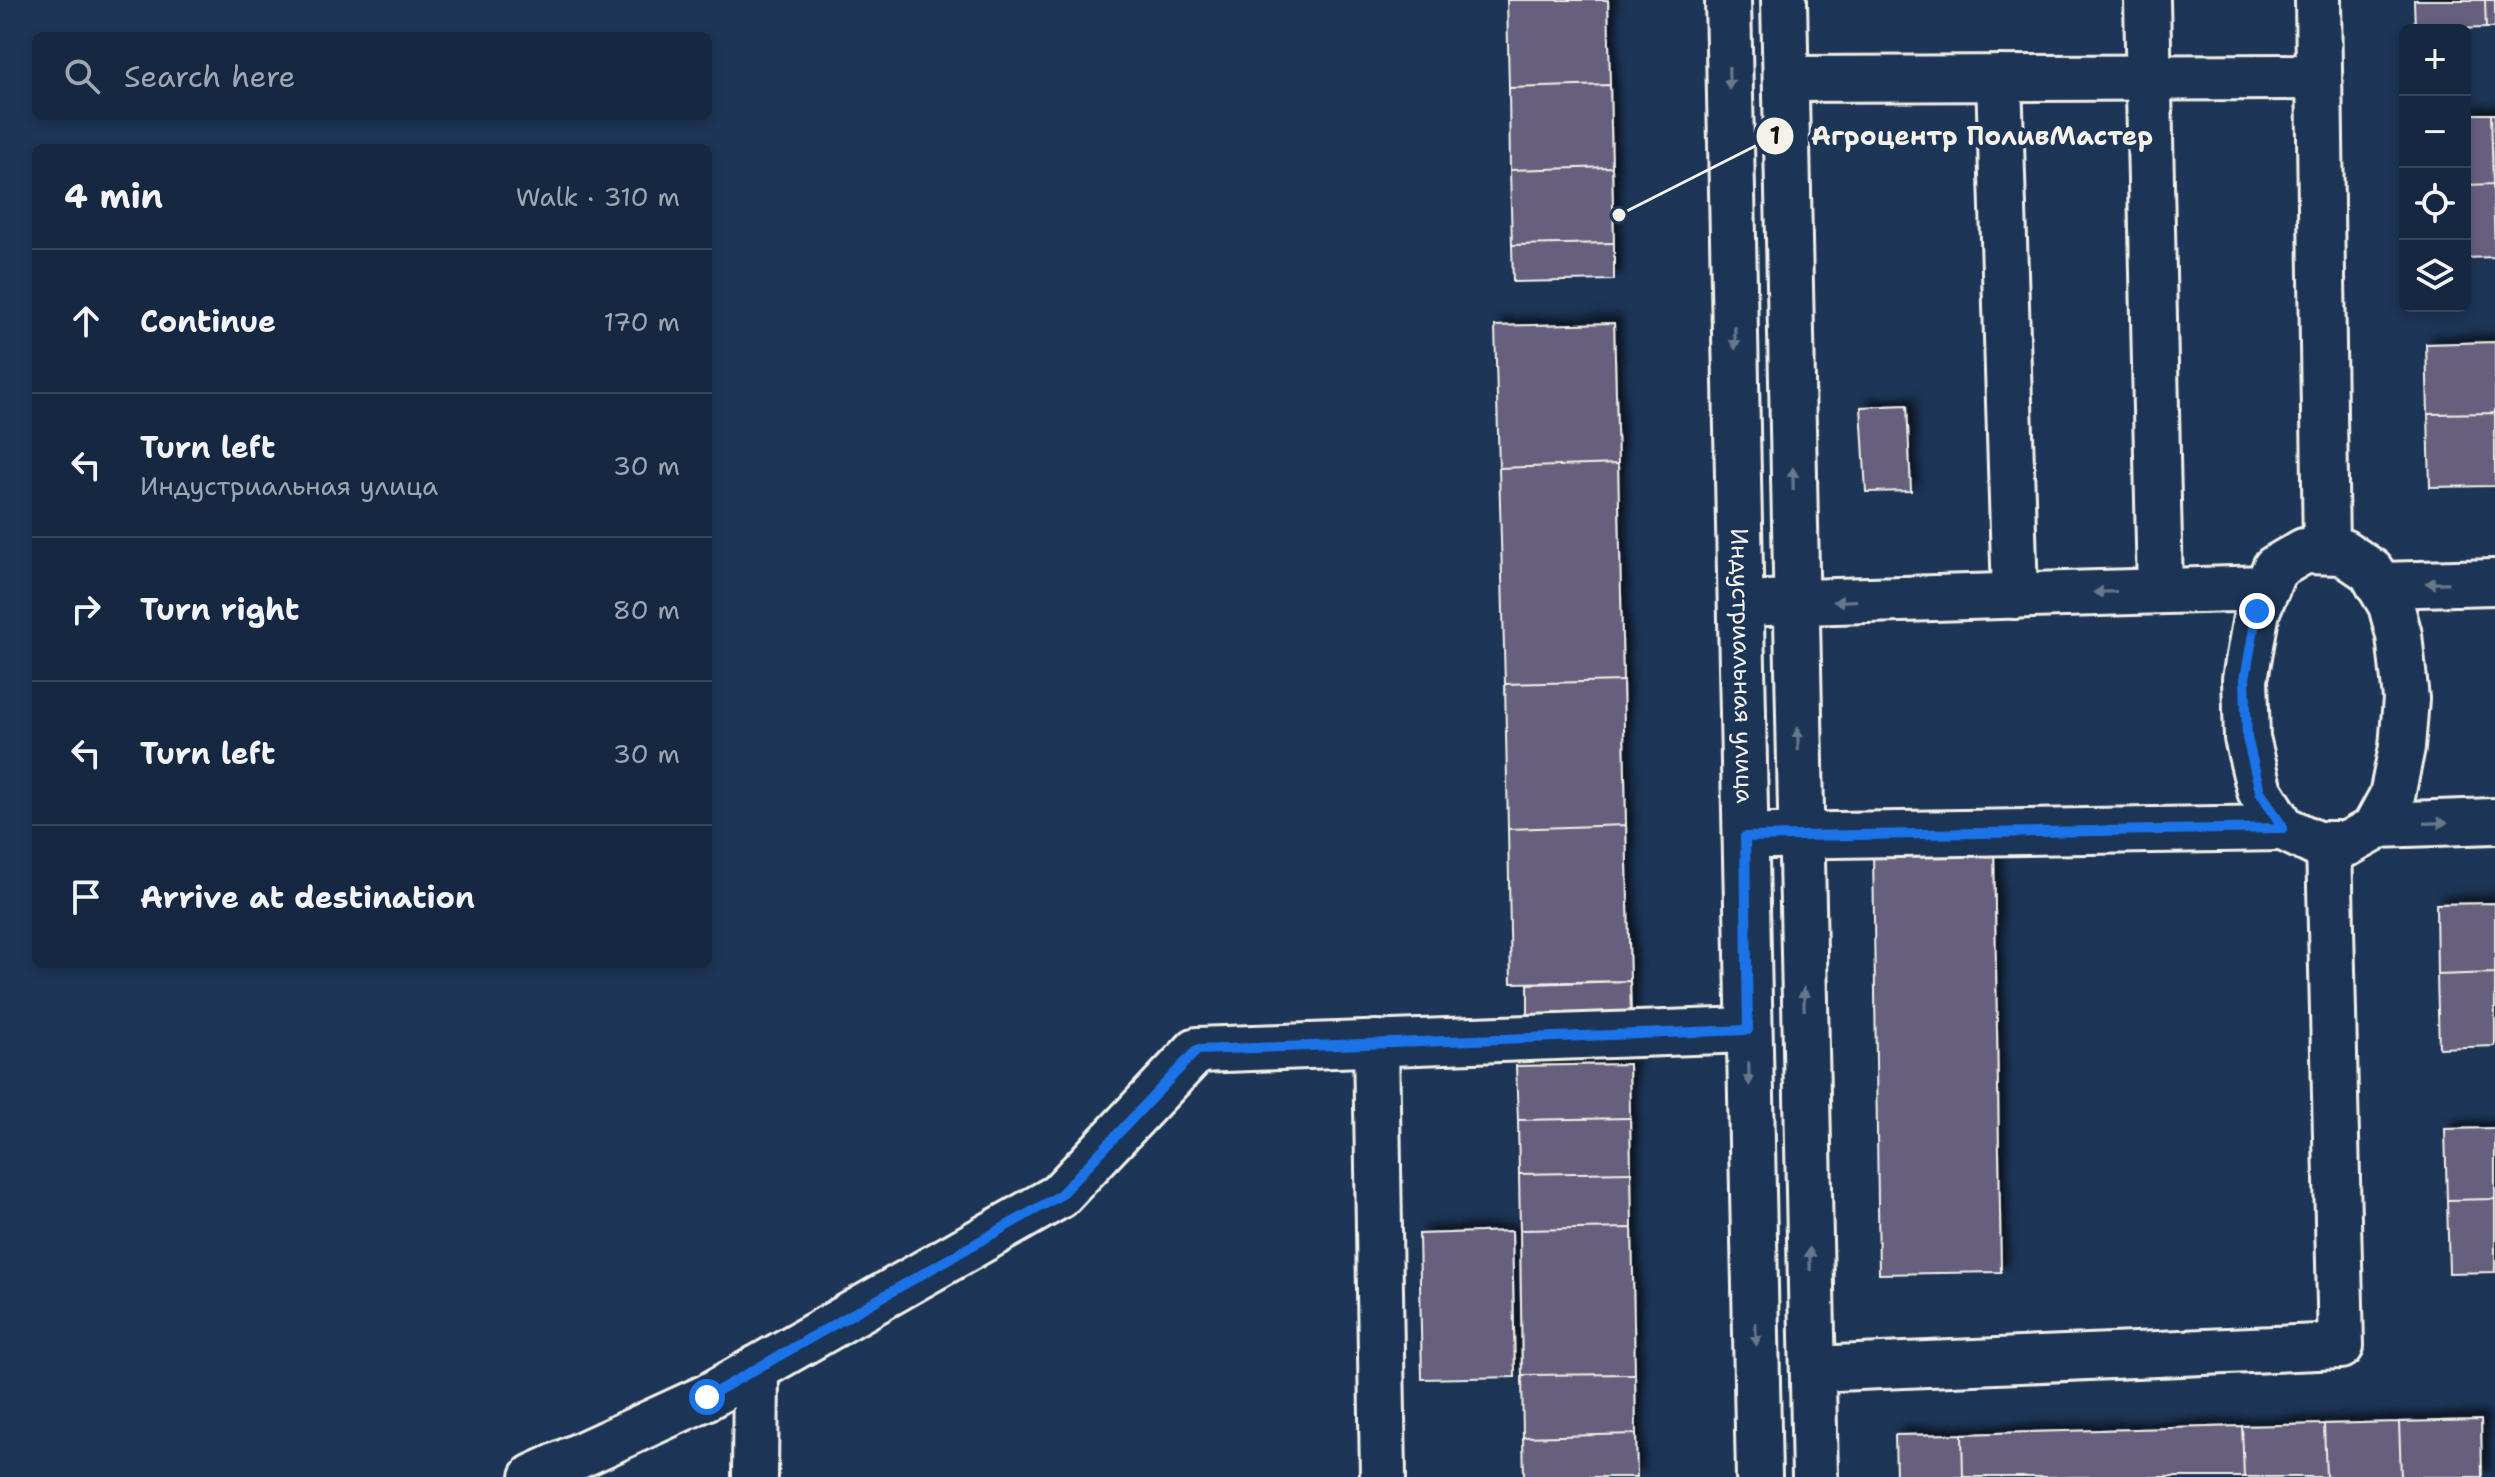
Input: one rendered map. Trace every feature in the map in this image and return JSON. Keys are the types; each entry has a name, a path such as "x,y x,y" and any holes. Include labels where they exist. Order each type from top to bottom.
{"street":[{"name":"Индустриальная улица","path":"1728,0 1759,1477"},
{"path":"1784,0 1815,1477"},
{"path":"2147,0 2160,591"},
{"path":"2318,0 2326,551"},
{"path":"1786,79 2319,77"},
{"path":"1999,78 2015,596"},
{"path":"1745,837 2283,828 2316,844 2347,844 2374,829 2392,796 2402,747 2406,699 2399,635 2391,605 2371,571 2343,552 2304,551 2275,568 2257,611 2245,679 2247,738 2260,791 2283,828"},
{"path":"2379,585 2495,582"},
{"path":"1740,604 2267,588"},
{"path":"2377,825 2495,821"},
{"path":"1813,1369 2341,1346 2329,844"},
{"path":"533,1477 707,1397 1059,1196 1197,1050 1748,1030"},
{"path":"1376,1043 1383,1477"},
{"path":"755,1477 756,1369"}],"building":[{"path":"1507,0 1608,0 1610,85 1509,88"},
{"path":"2414,0 2485,0 2486,28 2471,28 2471,24 2415,24"},
{"path":"2485,0 2495,0 2495,28 2486,28"},
{"path":"1610,85 1612,167 1510,170 1509,88"},
{"path":"2471,114 2491,114 2493,184 2471,185"},
{"path":"2491,114 2495,114 2495,184 2493,184"},
{"path":"1612,167 1614,243 1512,245 1510,170"},
{"path":"2493,184 2495,257 2471,258 2471,185"},
{"path":"1614,243 1614,280 1513,282 1512,245"},
{"path":"1614,323 1618,464 1499,468 1495,326"},
{"path":"2495,342 2495,413 2428,414 2426,344"},
{"path":"1907,405 1911,491 1866,492 1861,407"},
{"path":"2495,413 2495,486 2430,487 2428,414"},
{"path":"1618,464 1623,681 1505,684 1499,468"},
{"path":"1623,681 1626,825 1508,829 1505,684"},
{"path":"1626,825 1630,981 1511,983 1508,829"},
{"path":"1994,848 2001,1272 1879,1274 1873,850"},
{"path":"2495,903 2495,973 2437,975 2436,904"},
{"path":"2495,973 2495,1046 2439,1048 2437,975"},
{"path":"1630,981 1631,1017 1528,1020 1528,984"},
{"path":"1629,1064 1630,1118 1518,1120 1516,1066"},
{"path":"1630,1118 1631,1172 1519,1174 1518,1120"},
{"path":"2495,1128 2495,1199 2447,1200 2445,1129"},
{"path":"1631,1172 1632,1228 1520,1230 1519,1174"},
{"path":"2495,1199 2495,1272 2449,1273 2447,1200"},
{"path":"1632,1228 1635,1374 1522,1375 1520,1230"},
{"path":"1512,1231 1515,1377 1422,1379 1419,1234"},
{"path":"1635,1374 1636,1434 1523,1437 1522,1375"},
{"path":"2481,1420 2482,1477 2401,1477 2399,1422"},
{"path":"2399,1422 2401,1477 2326,1477 2324,1424"},
{"path":"2324,1424 2326,1477 2244,1477 2242,1426"},
{"path":"2242,1426 2244,1477 1963,1477 1962,1434"},
{"path":"1636,1434 1637,1477 1524,1477 1523,1437"},
{"path":"1962,1434 1963,1477 1896,1477 1895,1435"}],"place":[{"name":"Агроцентр ПоливМастер","path":"1619,215"}],"route":[{"path":"707,1397 1059,1196 1197,1050 1748,1030 1745,837 2283,828 2260,791 2247,738 2245,679 2257,611"}]}
